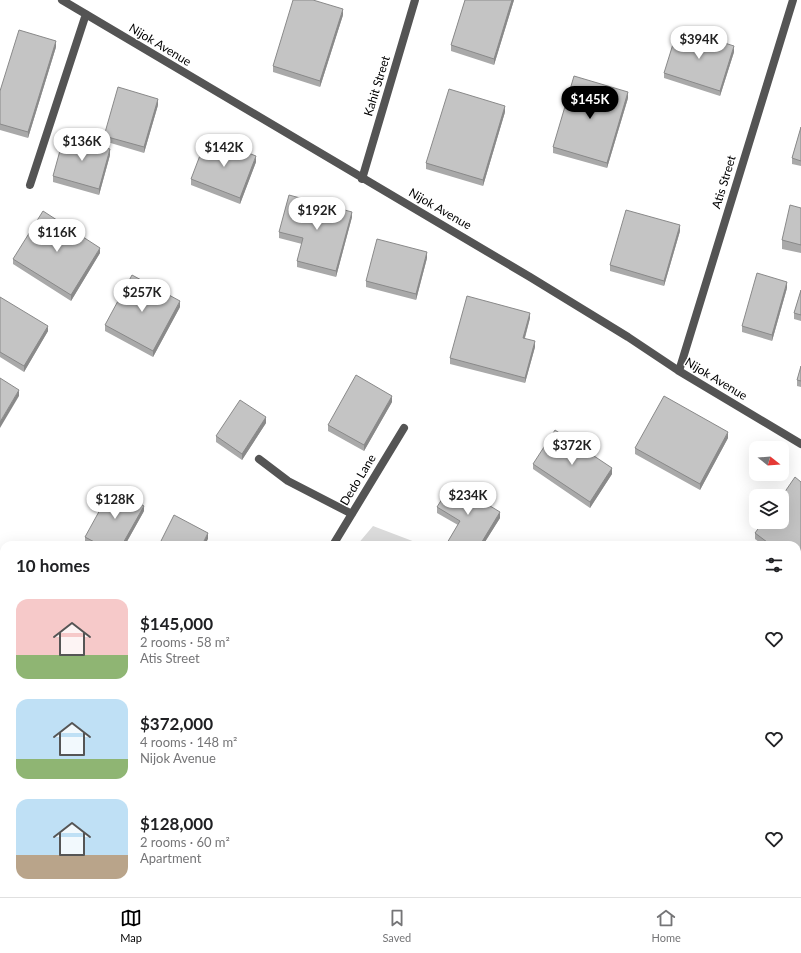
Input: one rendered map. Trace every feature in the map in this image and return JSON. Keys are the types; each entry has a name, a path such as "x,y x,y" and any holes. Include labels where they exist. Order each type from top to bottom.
{"street":[{"name":"Nijok Avenue","path":"62,0 362,179 524,273 628,337 679,371 801,444"},
{"name":"Kahit Street","path":"362,179 415,0"},
{"name":"Atis Street","path":"679,371 793,0"},
{"path":"30,185 86,14"},
{"name":"Dedo Lane","path":"336,541 404,428"},
{"path":"259,459 288,481 352,514"}],"shaded area":[{"path":"373,526 412,541 360,541"}],"building":[{"path":"293,0 313,0 343,9 320,81 273,66"},
{"path":"465,0 512,0 494,59 451,45"},
{"path":"678,28 734,46 720,91 664,73"},
{"path":"19,30 56,41 28,132 0,124 0,91"},
{"path":"574,76 628,92 607,163 553,147"},
{"path":"118,87 158,99 144,147 104,136"},
{"path":"449,89 505,106 483,180 426,163"},
{"path":"801,127 801,161 792,158"},
{"path":"64,136 110,149 99,189 53,176"},
{"path":"207,137 256,156 240,198 191,179"},
{"path":"289,195 352,212 336,271 297,261 303,238 279,232"},
{"path":"790,205 801,208 801,245 782,240"},
{"path":"626,210 680,225 664,281 610,265"},
{"path":"43,211 100,248 71,295 13,259"},
{"path":"377,239 427,252 416,294 366,281"},
{"path":"757,273 787,282 772,335 742,326"},
{"path":"132,275 180,301 153,351 105,325"},
{"path":"801,290 801,315 794,313"},
{"path":"467,296 530,313 523,338 535,341 525,378 450,358"},
{"path":"0,297 48,326 24,366 0,352"},
{"path":"801,366 801,381 797,380"},
{"path":"356,375 392,396 364,445 328,425"},
{"path":"0,378 19,390 0,422"},
{"path":"664,396 728,432 700,484 635,448"},
{"path":"240,400 266,417 242,454 216,436"},
{"path":"555,430 612,468 590,502 533,464"},
{"path":"795,477 801,482 801,541 766,541 755,533 758,529 789,529 789,489 787,489"},
{"path":"452,483 500,512 482,541 448,541 460,521 437,507"},
{"path":"112,488 144,506 124,541 92,541 85,537"},
{"path":"174,515 208,533 204,541 161,541"}]}
